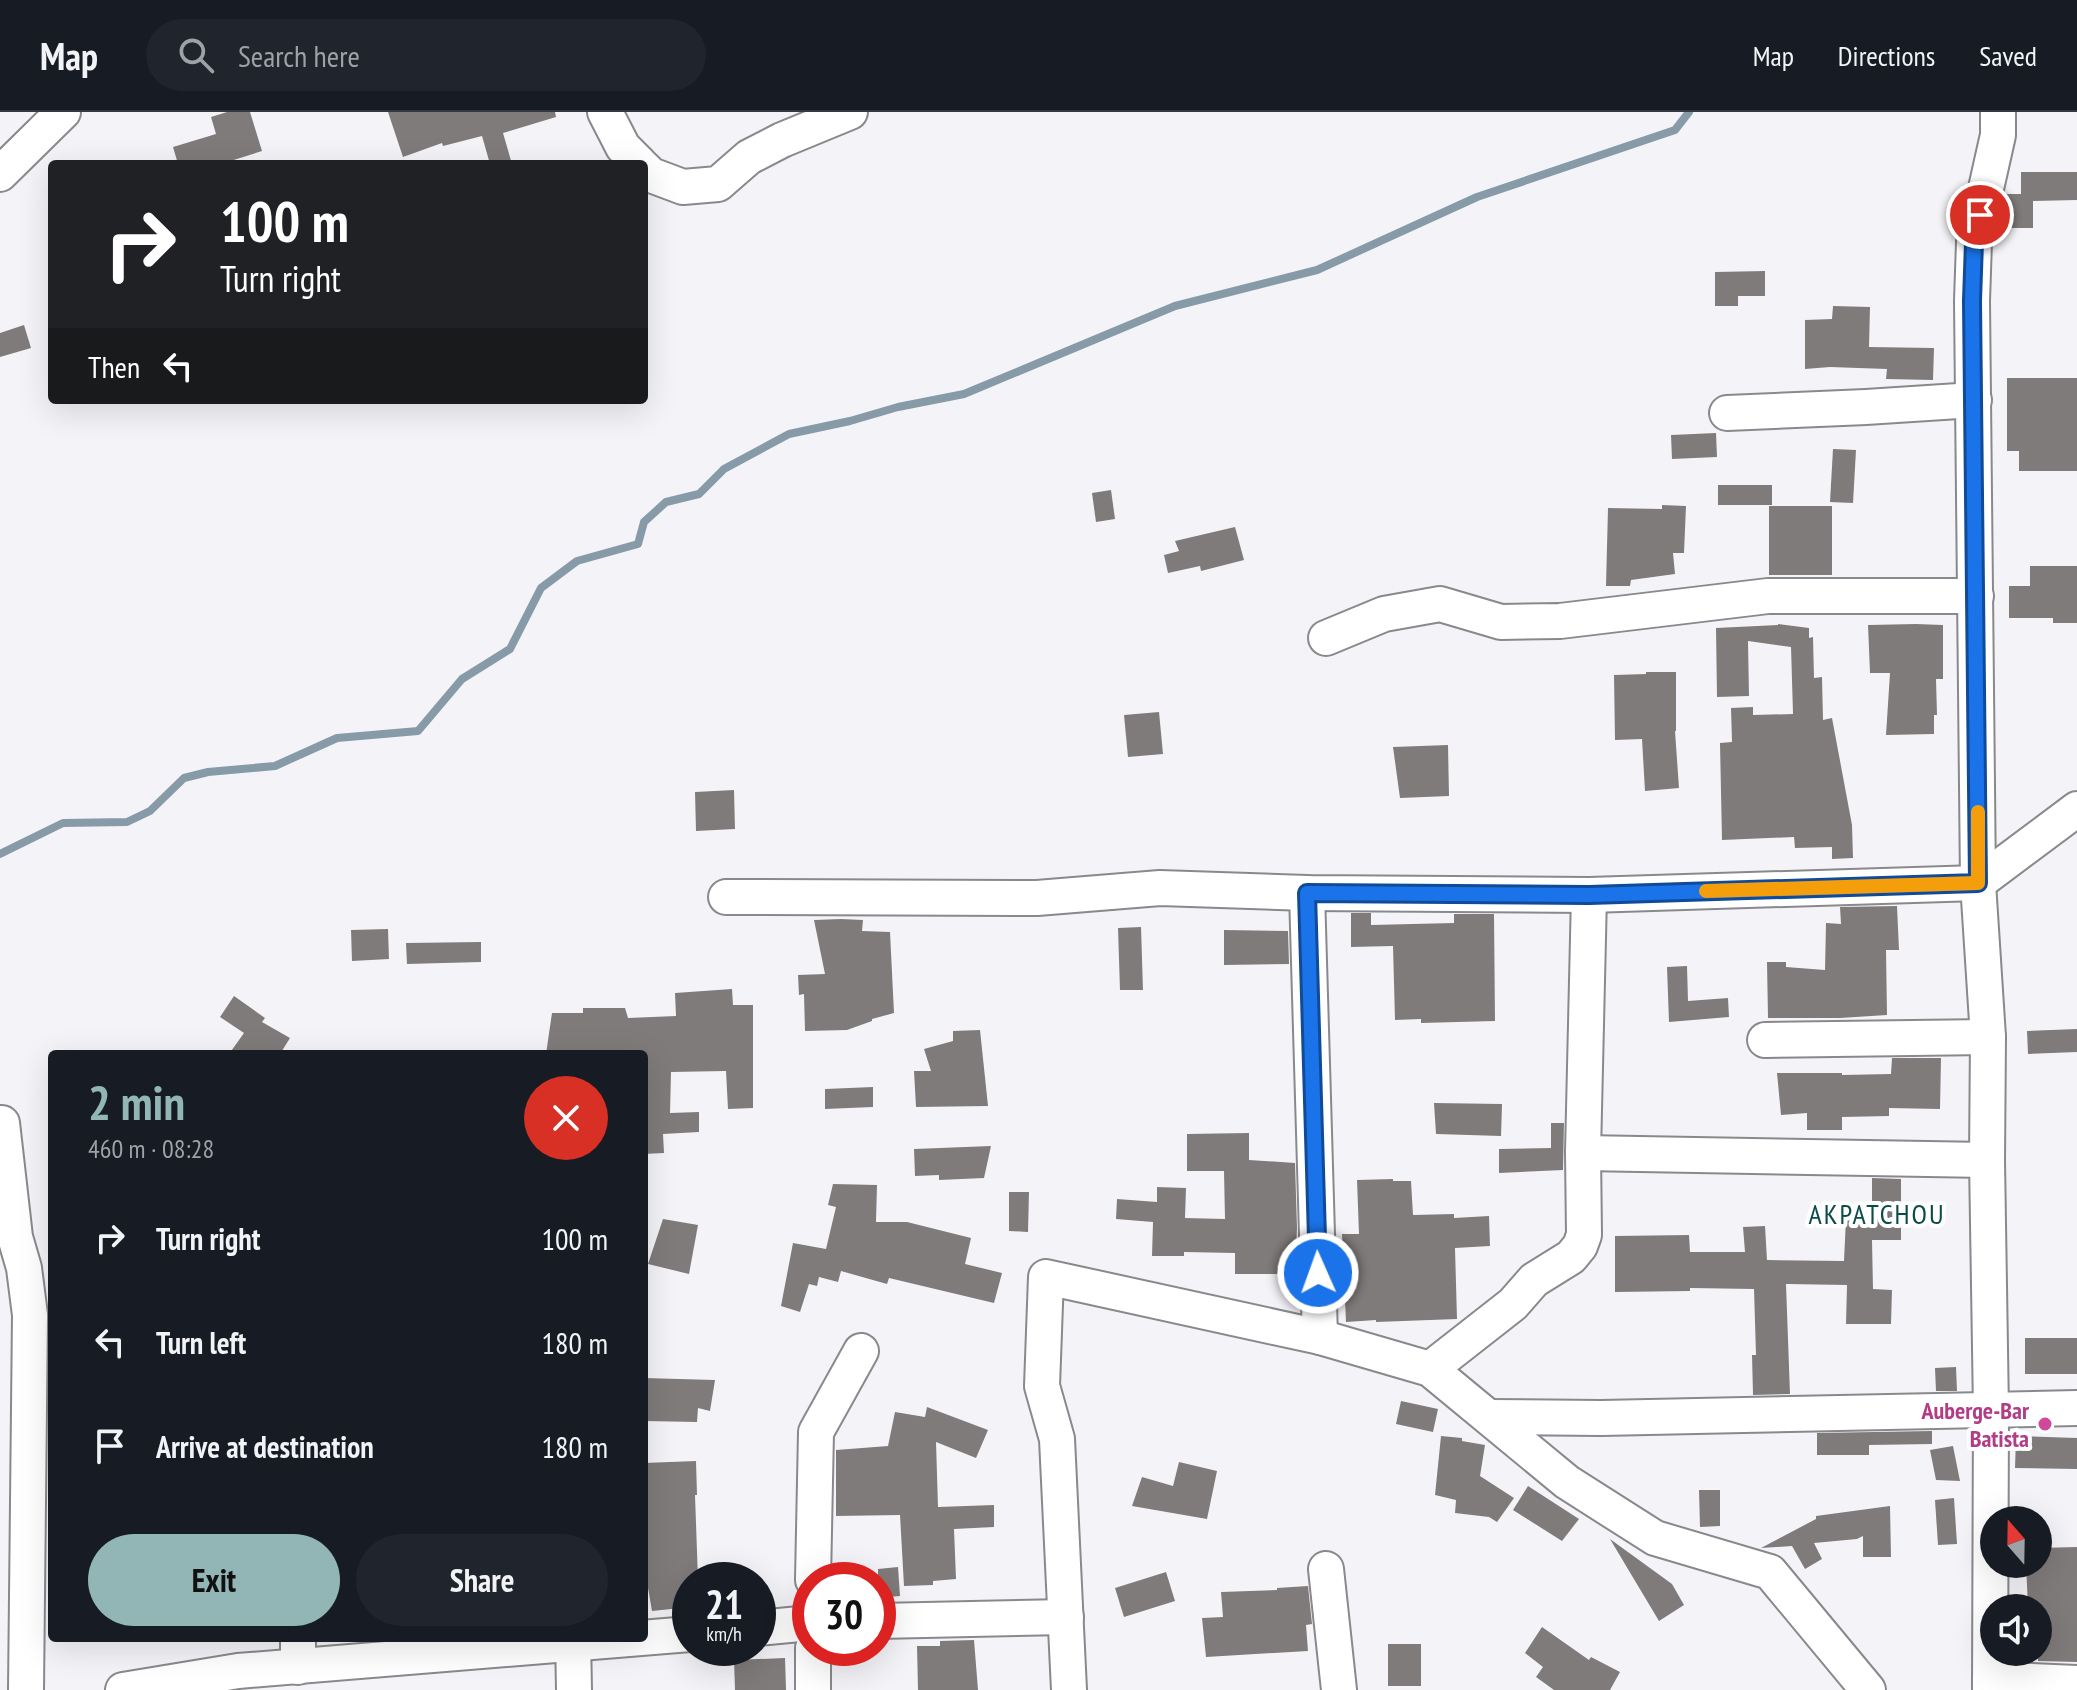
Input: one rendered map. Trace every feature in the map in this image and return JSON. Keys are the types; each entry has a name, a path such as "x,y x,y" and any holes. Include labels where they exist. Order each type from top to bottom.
{"street":[{"path":"0,174 63,112"},
{"path":"605,112 623,147 636,160"},
{"path":"648,172 683,187 718,184 749,157 850,112"},
{"path":"1998,112 1998,135 1974,242 1972,301 1978,883 1988,1037 1990,1684 2077,1683"},
{"path":"1727,413 1974,400"},
{"path":"1326,638 1384,614 1440,604 1501,622 1560,621 1768,596 1976,596"},
{"path":"726,897 1037,898 1160,888 1307,893 1589,895 1978,883 2077,809"},
{"path":"1307,893 1320,1337"},
{"path":"1430,1369 1513,1304 1534,1280 1571,1257 1584,1235 1589,895"},
{"path":"1765,1040 1988,1037"},
{"path":"2,1123 15,1237 24,1268 30,1315 26,1690"},
{"path":"1583,1153 1987,1160"},
{"path":"1069,1690 1057,1439 1042,1386 1046,1277 1320,1337 1430,1369 1567,1482 1655,1538 1770,1572 1868,1690"},
{"path":"813,1562 816,1432 861,1351"},
{"path":"1490,1417 1601,1418 2077,1408"},
{"path":"1326,1569 1339,1690"},
{"path":"896,1621 1066,1617"},
{"path":"648,1637 672,1635"},
{"path":"123,1690 232,1681 298,1653 550,1642"},
{"path":"573,1642 574,1690"},
{"path":"813,1666 813,1690"}],"building":[{"path":"227,112 250,112 262,151 234,160 177,160 173,147 216,134 211,117"},
{"path":"388,112 555,112 556,117 503,133 511,160 489,160 482,136 443,146 442,143 403,157"},
{"path":"2021,172 2077,172 2077,200 2033,201 2033,228 2007,228 2006,194 2021,194"},
{"path":"1765,271 1765,296 1738,296 1738,306 1715,306 1715,272"},
{"path":"1833,306 1870,307 1869,347 1934,348 1933,380 1886,379 1887,369 1805,369 1805,320 1832,319"},
{"path":"24,325 31,348 0,357 0,333"},
{"path":"2007,378 2077,378 2077,471 2019,471 2019,451 2007,451"},
{"path":"1716,433 1717,457 1672,459 1671,435"},
{"path":"1833,449 1856,450 1853,503 1830,502"},
{"path":"1718,485 1772,485 1772,505 1718,505"},
{"path":"1111,490 1115,519 1096,522 1092,493"},
{"path":"1662,505 1686,506 1684,553 1673,553 1675,574 1631,580 1630,586 1606,586 1608,508 1662,509"},
{"path":"1769,506 1832,506 1832,575 1769,575"},
{"path":"1235,527 1244,560 1201,571 1200,566 1168,573 1164,555 1179,551 1175,541"},
{"path":"2030,566 2077,566 2077,623 2053,623 2053,618 2009,618 2009,586 2030,586"},
{"path":"1778,624 1809,628 1809,638 1813,637 1814,678 1822,677 1823,720 1832,718 1852,825 1853,858 1832,859 1832,847 1795,848 1794,837 1722,840 1720,743 1732,742 1731,708 1753,707 1753,715 1793,714 1791,647 1748,641 1749,696 1717,697 1716,628"},
{"path":"1868,625 1943,625 1943,679 1936,679 1934,734 1886,735 1890,673 1870,673"},
{"path":"1676,672 1675,731 1679,788 1645,791 1642,739 1615,740 1614,675"},
{"path":"1159,712 1163,754 1128,757 1124,715"},
{"path":"1448,745 1449,796 1400,798 1393,747"},
{"path":"734,790 735,829 696,831 695,792"},
{"path":"1897,906 1899,950 1886,950 1887,1015 1768,1018 1767,962 1786,962 1786,967 1825,970 1826,923 1841,924 1840,907"},
{"path":"1351,913 1371,913 1371,925 1454,923 1454,914 1494,914 1495,1021 1421,1023 1421,1019 1395,1020 1393,946 1351,947"},
{"path":"814,920 863,920 862,931 890,932 894,1013 847,1030 805,1031 804,994 799,995 798,975 825,974"},
{"path":"1141,927 1143,990 1120,990 1118,928"},
{"path":"388,929 389,959 352,961 351,930"},
{"path":"1224,930 1288,931 1289,964 1224,965"},
{"path":"481,942 481,962 407,964 406,943"},
{"path":"1687,966 1688,1001 1728,998 1729,1017 1669,1022 1667,967"},
{"path":"732,989 733,1005 753,1005 753,1108 728,1109 726,1071 671,1072 670,1113 699,1112 699,1132 663,1134 664,1153 648,1154 648,1050 547,1050 552,1013 583,1013 583,1008 625,1008 628,1018 676,1016 675,993"},
{"path":"234,996 265,1018 262,1022 290,1038 282,1050 232,1050 244,1033 220,1017"},
{"path":"2077,1029 2077,1052 2028,1054 2027,1031"},
{"path":"980,1030 988,1106 916,1107 914,1071 931,1071 924,1049 953,1041 953,1031"},
{"path":"1892,1058 1941,1058 1940,1109 1889,1108 1889,1116 1842,1117 1842,1130 1807,1130 1807,1113 1781,1115 1777,1073 1891,1074"},
{"path":"873,1087 873,1107 825,1109 825,1089"},
{"path":"1434,1103 1502,1104 1501,1136 1436,1134"},
{"path":"1551,1123 1564,1123 1563,1170 1499,1173 1499,1149 1551,1148"},
{"path":"1249,1133 1249,1160 1295,1163 1295,1274 1235,1274 1235,1253 1184,1252 1184,1256 1152,1256 1153,1222 1116,1219 1117,1199 1157,1202 1157,1187 1186,1188 1185,1218 1225,1219 1224,1171 1187,1171 1187,1134"},
{"path":"991,1146 984,1178 939,1180 939,1175 915,1176 914,1149"},
{"path":"1872,1178 1901,1179 1901,1240 1872,1240 1873,1289 1892,1290 1891,1324 1846,1324 1847,1285 1786,1284 1790,1394 1753,1395 1752,1355 1756,1355 1754,1289 1615,1292 1615,1236 1689,1235 1690,1252 1745,1252 1743,1227 1765,1226 1767,1260 1844,1261 1846,1218 1872,1219"},
{"path":"1357,1180 1411,1181 1413,1215 1454,1214 1454,1218 1489,1216 1490,1246 1455,1248 1457,1319 1346,1322 1342,1234 1359,1234"},
{"path":"833,1184 877,1185 876,1222 907,1222 971,1238 965,1264 1002,1273 994,1303 889,1278 887,1284 841,1271 838,1282 819,1277 817,1286 809,1284 800,1312 781,1306 793,1243 826,1249 836,1207 828,1205"},
{"path":"1009,1192 1029,1192 1028,1232 1009,1231"},
{"path":"663,1219 698,1225 689,1274 648,1264"},
{"path":"2025,1338 2077,1338 2077,1374 2025,1374"},
{"path":"1956,1367 1957,1391 1936,1391 1935,1368"},
{"path":"648,1378 715,1380 710,1411 698,1408 697,1422 648,1421"},
{"path":"1401,1401 1438,1409 1433,1432 1396,1424"},
{"path":"927,1407 988,1430 976,1458 936,1442 938,1507 994,1505 994,1527 954,1529 956,1579 933,1581 933,1585 904,1586 900,1515 836,1516 836,1450 888,1446 895,1412 925,1417"},
{"path":"1932,1431 1932,1444 1869,1445 1869,1455 1817,1455 1817,1433"},
{"path":"1441,1436 1485,1445 1480,1476 1514,1498 1497,1522 1489,1517 1455,1513 1456,1500 1435,1495"},
{"path":"2016,1436 2077,1438 2077,1469 2015,1468"},
{"path":"1953,1446 1960,1481 1936,1480 1930,1450"},
{"path":"696,1461 697,1562 672,1562 672,1609 652,1611 648,1588 648,1463"},
{"path":"1179,1462 1217,1471 1207,1519 1132,1506 1142,1477 1173,1486"},
{"path":"1528,1486 1579,1519 1562,1541 1513,1510"},
{"path":"1699,1490 1720,1490 1720,1526 1700,1527"},
{"path":"1954,1498 1957,1544 1938,1545 1935,1500"},
{"path":"1890,1506 1891,1557 1863,1557 1863,1536 1814,1543 1822,1559 1805,1569 1792,1546 1761,1548 1816,1519 1816,1516"},
{"path":"1610,1539 1672,1584 1684,1605 1659,1621"},
{"path":"2077,1547 2077,1662 2052,1661 2052,1594 2027,1594 2027,1578 2052,1578 2052,1548"},
{"path":"896,1567 900,1596 896,1596"},
{"path":"1166,1572 1175,1601 1124,1617 1115,1588"},
{"path":"1308,1586 1312,1624 1306,1625 1308,1651 1206,1657 1202,1618 1223,1617 1221,1592"},
{"path":"1542,1627 1589,1660 1591,1657 1620,1672 1610,1690 1554,1690 1536,1677 1543,1667 1525,1653"},
{"path":"974,1640 978,1690 918,1690 917,1646 940,1646 940,1641"},
{"path":"1388,1644 1421,1644 1421,1686 1388,1686"},
{"path":"776,1658 785,1658 786,1690 735,1690 734,1666 776,1666"}],"waterway":[{"path":"0,854 63,823 127,822 150,811 184,778 208,772 275,766 337,738 418,731 462,679 510,649 541,588 577,561 638,544 644,522 666,502 699,494 724,469 789,434 964,394 1175,306 1317,270 1477,197 1675,130 1689,112"}],"slow traffic":[{"path":"1706,891 1978,883 1978,812"}],"place":[{"name":"Auberge-Bar Batista","path":"2045,1424"}],"district":[{"name":"AKPATCHOU","path":"1877,1213"}],"route":[{"path":"1318,1273 1307,893 1589,895 1978,883 1972,301 1974,242 1980,215"}]}
